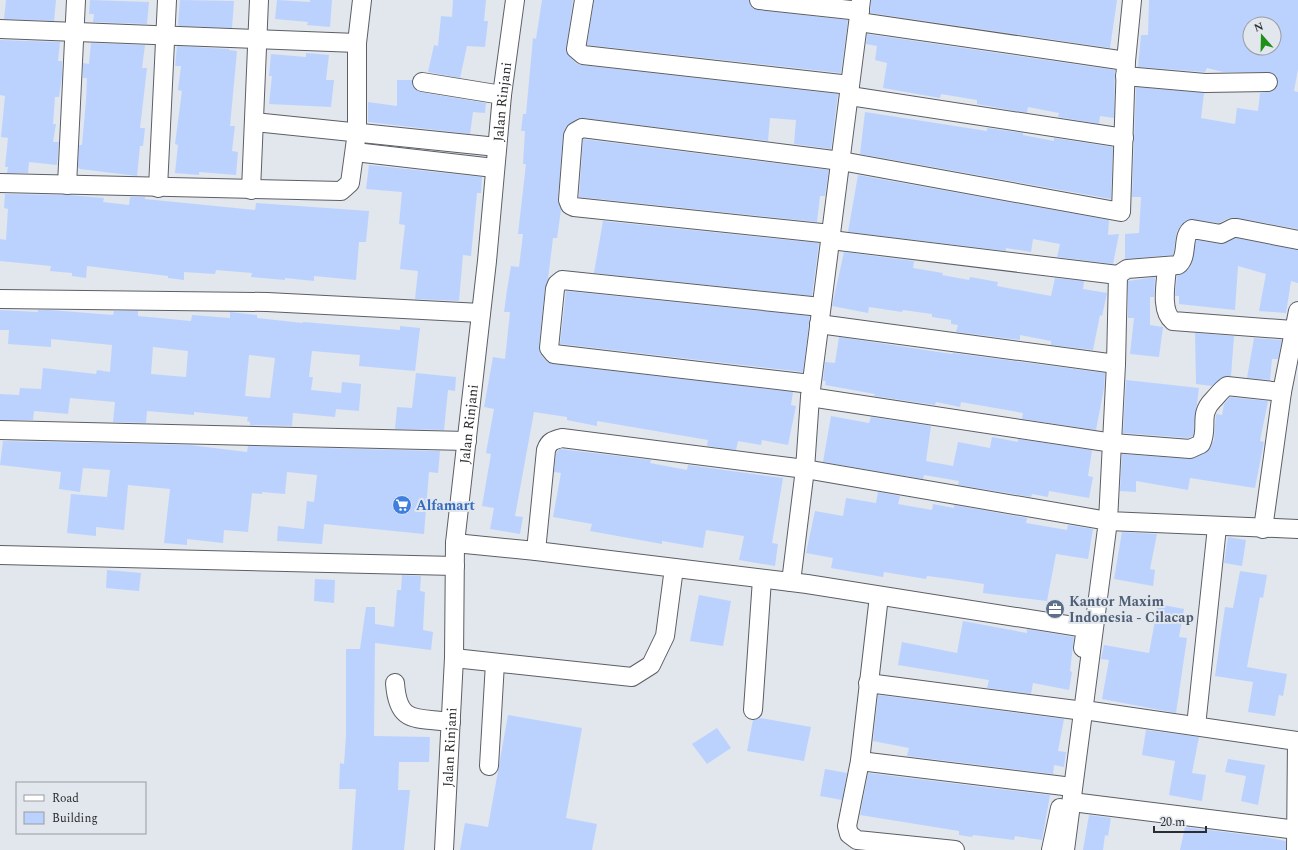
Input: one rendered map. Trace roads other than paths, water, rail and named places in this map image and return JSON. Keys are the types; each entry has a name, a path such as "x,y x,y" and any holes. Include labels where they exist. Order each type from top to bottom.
{"street":[{"path":"67,185 76,0"},
{"path":"158,188 167,0"},
{"path":"251,190 259,0"},
{"path":"0,183 158,188 341,191 350,183 355,152 357,132 357,43 362,0"},
{"name":"Jalan Rinjani","path":"444,850 454,658 455,543 481,313 502,95 515,0"},
{"path":"584,0 576,49 583,55 850,91 1124,138"},
{"path":"759,0 860,11 1126,69 1205,83 1268,82"},
{"path":"1132,0 1126,69 1121,212 840,161 582,128 574,132 572,140 568,200 574,207 831,237 1118,275 1127,269 1177,266 1182,262 1188,233 1192,229 1221,234 1233,228 1237,228 1298,240"},
{"path":"791,582 805,469 811,390 820,315 860,11"},
{"path":"0,29 357,43"},
{"path":"422,82 502,95"},
{"path":"254,122 497,147"},
{"path":"355,152 494,168"},
{"path":"1167,267 1166,309 1173,321 1293,330"},
{"path":"1051,850 1080,710 1108,521 1113,443 1118,275"},
{"path":"1116,364 820,315 562,280 557,284 555,289 549,348 551,353 811,390 1113,443 1190,449 1196,448 1201,444 1203,438 1205,408 1223,388 1227,386 1282,392"},
{"path":"0,299 267,302 481,313"},
{"path":"1263,528 1282,392 1293,330 1298,311"},
{"path":"0,430 467,441"},
{"path":"536,551 546,450 548,444 553,440 562,438 805,469 1108,521 1217,527 1298,529"},
{"path":"1196,726 1217,527"},
{"path":"455,543 536,551 791,582 1086,628 1072,802 1065,850"},
{"path":"0,555 455,566"},
{"path":"454,658 632,677 651,665 665,636 674,568"},
{"path":"753,710 762,579"},
{"path":"878,596 860,761 847,826 849,834 852,838 857,840 955,850"},
{"path":"489,766 495,663"},
{"path":"395,683 398,704 400,709 407,716 451,722"},
{"path":"868,683 1298,738 1296,850"},
{"path":"860,761 1064,786"},
{"path":"1072,802 1297,830"}],"place":[{"name":"Alfamart","path":"402,505"},
{"name":"Kantor Maxim Indonesia - Cilacap","path":"1055,609"}]}
